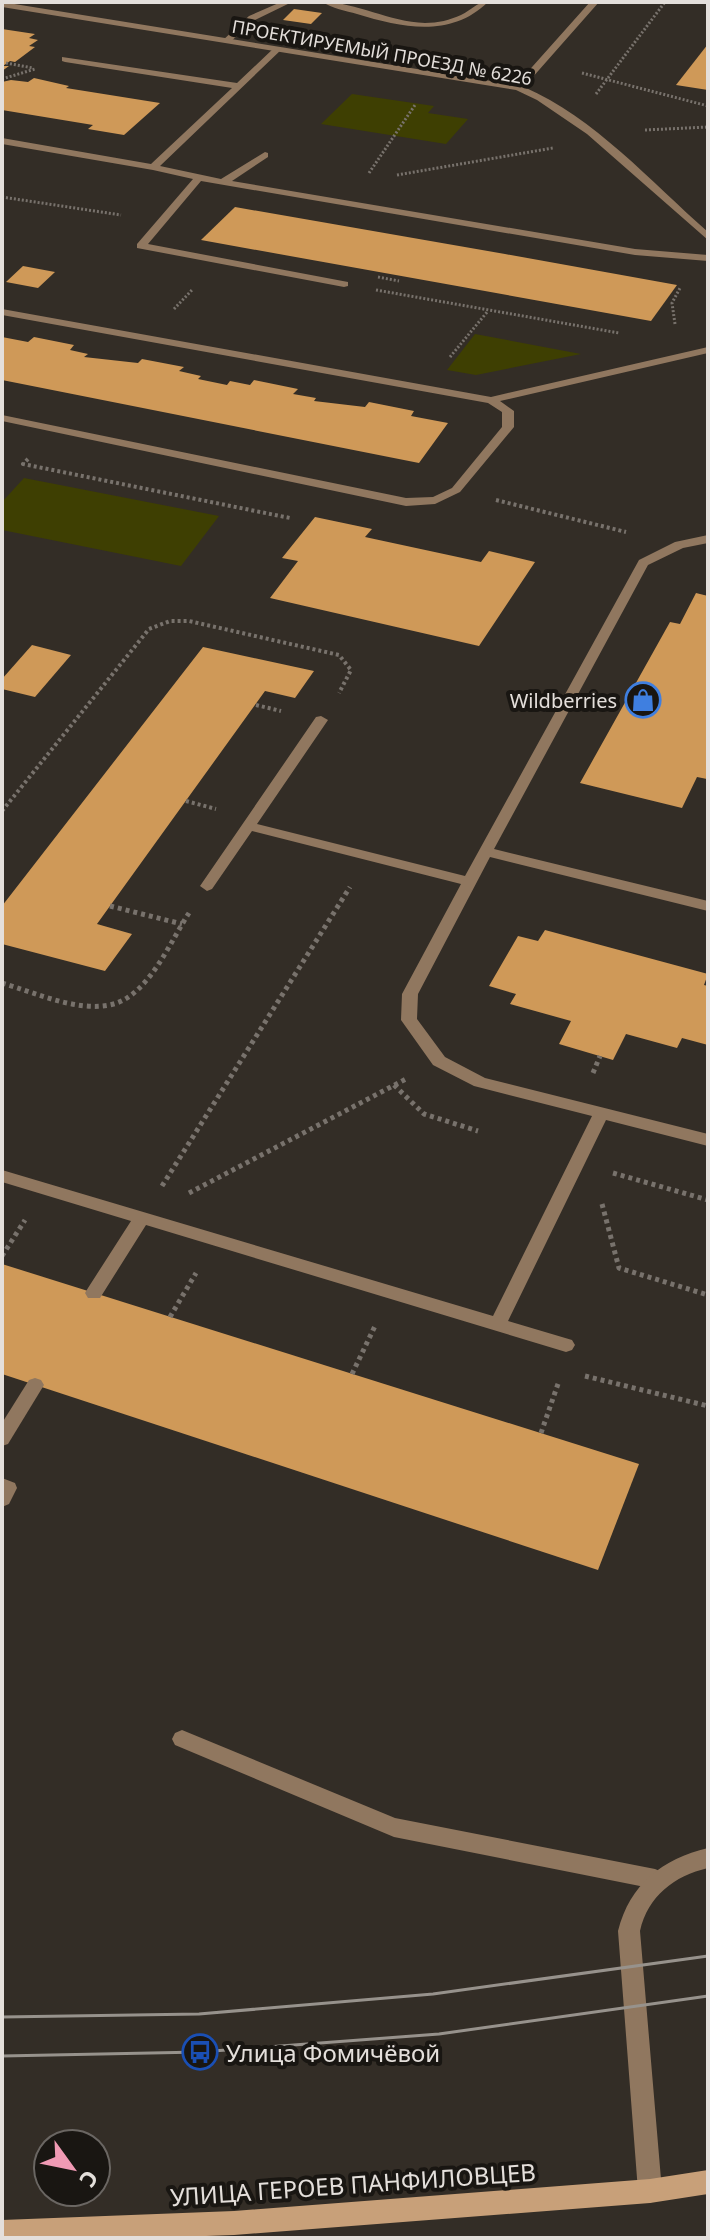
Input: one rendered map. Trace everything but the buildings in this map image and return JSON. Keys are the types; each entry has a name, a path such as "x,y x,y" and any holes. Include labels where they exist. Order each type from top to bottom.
{"main road":[{"name":"УЛИЦА ГЕРОЕВ ПАНФИЛОВЦЕВ","path":"2,2232 234,2223 650,2191 708,2182"}],"street":[{"path":"226,41 252,18 288,2"},
{"path":"326,2 399,22 435,26 464,20 484,2"},
{"path":"518,88 595,2"},
{"name":"ПРОЕКТИРУЕМЫЙ ПРОЕЗД № 6226","path":"2,4 535,93 708,237"},
{"path":"153,167 278,49"},
{"path":"65,59 238,86"},
{"path":"2,141 199,178 658,255 708,258"},
{"path":"223,182 265,155"},
{"path":"199,178 141,246 344,284"},
{"path":"2,312 491,400 508,411 508,427 456,490 435,500 406,502 2,418"},
{"path":"491,400 708,350"},
{"path":"708,539 679,545 643,563 468,881 410,994 409,1020 439,1061 480,1082 708,1140"},
{"path":"207,886 321,720"},
{"path":"248,826 468,881"},
{"path":"485,851 708,906"},
{"path":"498,1324 601,1113"},
{"path":"2,1176 566,1345"},
{"path":"94,1293 142,1218"},
{"path":"2,1439 35,1385"},
{"path":"2,1486 8,1488 2,1499"},
{"path":"182,1739 394,1827 655,1879"},
{"path":"650,2191 632,2008 629,1930 640,1902 655,1879 686,1862 708,1858"}],"path":[{"path":"596,95 665,2"},
{"path":"6,63 36,69"},
{"path":"582,73 708,106"},
{"path":"364,181 417,103"},
{"path":"638,130 708,127"},
{"path":"394,176 559,147"},
{"path":"2,197 162,222"},
{"path":"658,255 664,270 683,283 672,303 678,343 691,354"},
{"path":"147,336 221,261"},
{"path":"344,284 620,333"},
{"path":"425,387 488,311"},
{"path":"456,490 679,545"},
{"path":"2,811 149,629 158,624 189,621 339,655 348,663 349,678 321,720"},
{"path":"142,1218 369,856"},
{"path":"2,983 98,1007 116,1003 137,989 207,886"},
{"path":"110,906 182,924"},
{"path":"142,1218 439,1061"},
{"path":"394,1085 424,1114 478,1131"},
{"path":"578,1162 708,1200"},
{"path":"607,1223 619,1268 708,1295"},
{"path":"170,1317 215,1239"},
{"path":"352,1374 390,1292"},
{"path":"541,1433 564,1370"},
{"path":"578,1374 708,1406"}],"shaded area":[{"path":"352,94 434,106 428,113 468,119 446,144 321,124"},
{"path":"475,334 581,354 476,375 447,370"},
{"path":"24,478 219,516 181,566 2,530 2,502"}],"tram line":[{"path":"2,2017 199,2014 433,1994 708,1956"},
{"path":"2,2056 200,2052 439,2034 708,1996"}],"place":[{"name":"Wildberries","path":"643,700"},
{"name":"Улица Фомичёвой","path":"200,2052"}]}
